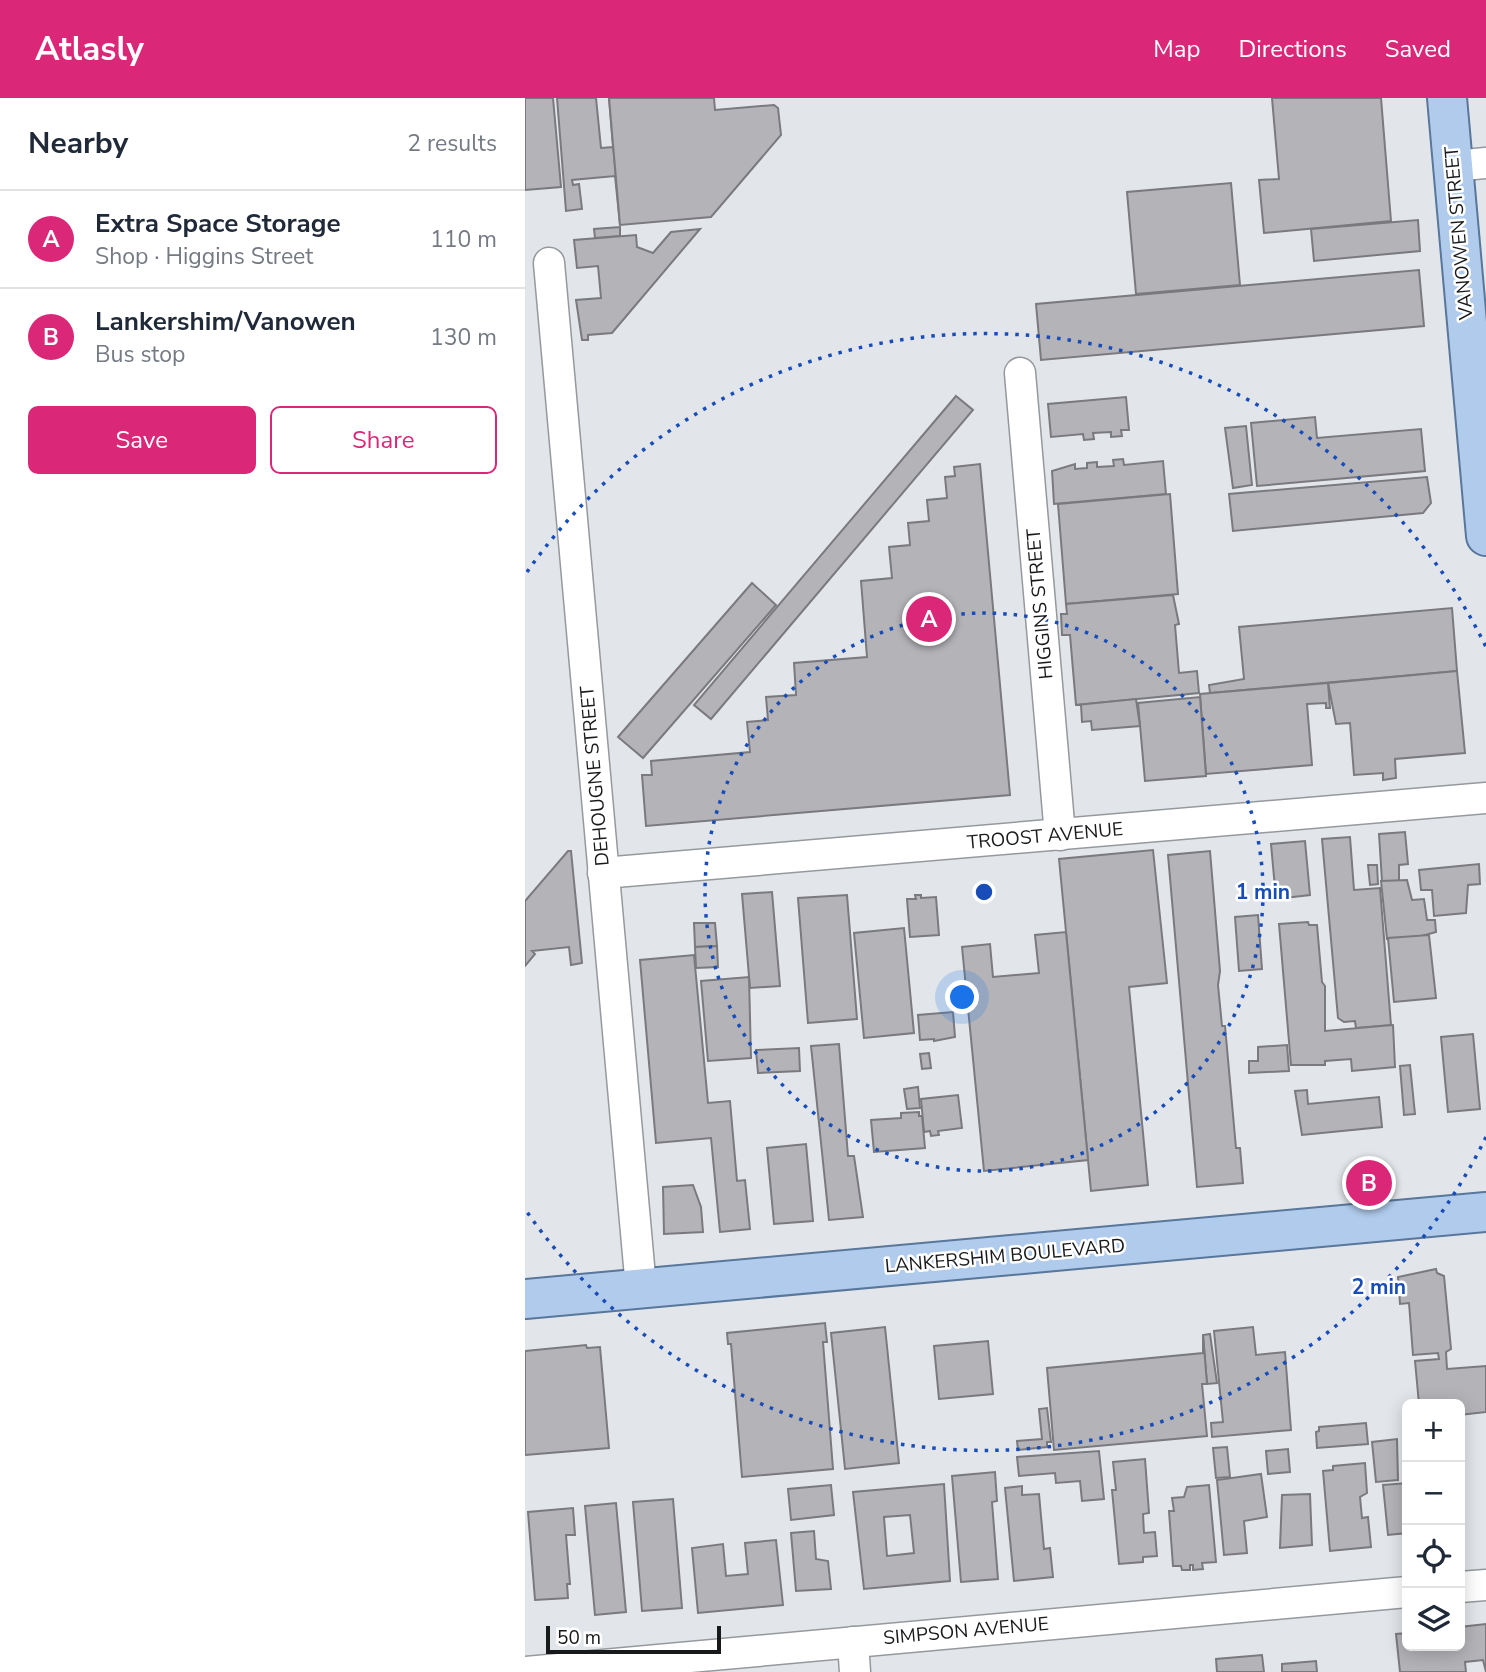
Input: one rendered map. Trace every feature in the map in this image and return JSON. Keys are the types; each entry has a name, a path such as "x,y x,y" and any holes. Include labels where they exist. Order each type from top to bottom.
{"main road":[{"name":"VANOWEN STREET","path":"1447,98 1470,165 1485,515"},
{"name":"LANKERSHIM BOULEVARD","path":"525,1299 1486,1212"}],"street":[{"name":"DEHOUGNE STREET","path":"549,263 641,1288"},
{"name":"HIGGINS STREET","path":"1020,373 1060,835"},
{"name":"TROOST AVENUE","path":"603,873 1486,798"},
{"path":"1465,1587 1486,1585"},
{"name":"SIMPSON AVENUE","path":"525,1672 1402,1592"},
{"path":"853,1642 855,1672"}],"building":[{"path":"525,98 553,98 561,187 525,190"},
{"path":"557,98 596,98 601,148 613,147 609,98 620,225 615,176 572,180 573,185 579,184 582,209 566,211"},
{"path":"609,98 714,98 715,110 774,105 778,108 781,135 711,217 620,225"},
{"path":"1272,98 1381,98 1391,221 1264,233 1259,180 1279,179"},
{"path":"1231,183 1240,285 1136,294 1127,192"},
{"path":"1418,220 1420,251 1314,261 1311,229"},
{"path":"620,227 620,236 595,238 594,229"},
{"path":"700,229 612,333 588,335 588,340 582,340 576,300 601,298 598,266 577,268 574,240 636,235 637,247 653,253 671,232"},
{"path":"1419,270 1424,326 1041,360 1036,304"},
{"path":"956,396 973,410 711,719 694,705"},
{"path":"1126,397 1129,430 1121,430 1122,436 1111,437 1111,432 1093,433 1094,439 1084,440 1083,434 1051,437 1048,404"},
{"path":"1315,417 1317,438 1421,429 1425,471 1257,486 1251,423"},
{"path":"1246,426 1252,485 1233,488 1225,428"},
{"path":"1123,459 1124,465 1163,461 1166,494 1054,504 1052,471 1075,464 1075,469 1087,468 1087,463 1097,462 1097,467 1114,466 1113,460"},
{"path":"980,464 1010,795 646,826 642,775 652,775 651,761 750,752 747,722 768,720 766,697 796,695 794,663 867,657 861,581 892,578 889,547 910,545 908,523 929,521 927,500 947,498 945,477 955,476 954,467"},
{"path":"1427,477 1431,503 1423,513 1233,531 1229,494"},
{"path":"1170,494 1178,594 1066,604 1058,504"},
{"path":"752,583 776,605 643,758 618,737"},
{"path":"1173,595 1179,624 1175,625 1179,673 1197,671 1199,693 1076,705 1070,635 1062,635 1061,614 1067,614 1066,604"},
{"path":"1452,608 1457,671 1210,693 1209,685 1244,679 1239,627"},
{"path":"1457,671 1465,753 1395,759 1396,778 1383,780 1383,773 1354,775 1350,723 1336,724 1328,683"},
{"path":"1328,683 1330,708 1326,708 1326,703 1307,704 1312,765 1206,774 1200,694"},
{"path":"1200,697 1206,776 1145,781 1138,703"},
{"path":"1136,699 1140,726 1092,730 1091,721 1082,722 1081,705 1076,705"},
{"path":"1405,832 1408,864 1399,865 1399,881 1382,881 1379,834"},
{"path":"1350,837 1354,890 1380,888 1391,1025 1356,1028 1355,1021 1344,1022 1338,1018 1322,839"},
{"path":"1305,841 1310,895 1276,899 1271,844"},
{"path":"1153,850 1167,983 1129,987 1148,1185 1091,1191 1059,859"},
{"path":"568,851 571,851 582,963 571,965 569,947 532,951 535,954 525,966 525,901"},
{"path":"1210,851 1222,1026 1225,1026 1236,1148 1240,1148 1243,1183 1197,1187 1168,855"},
{"path":"1479,864 1480,884 1468,885 1466,913 1434,916 1432,890 1421,890 1419,870"},
{"path":"1368,865 1377,865 1378,884 1370,885"},
{"path":"1407,880 1412,900 1424,899 1427,920 1435,920 1436,932 1418,937 1387,939 1381,881"},
{"path":"772,892 780,986 750,988 742,894"},
{"path":"847,895 857,1019 808,1023 798,898"},
{"path":"915,895 921,895 921,898 936,897 939,935 910,937 907,899 916,899"},
{"path":"1258,915 1262,969 1239,971 1235,917"},
{"path":"1308,922 1309,925 1317,925 1322,982 1325,986 1325,1031 1393,1025 1395,1067 1352,1071 1351,1059 1325,1061 1325,1065 1291,1065 1279,924"},
{"path":"694,923 715,923 717,946 695,947"},
{"path":"904,928 914,1033 864,1038 854,933"},
{"path":"1066,932 1088,1160 984,1171 962,947 990,944 993,977 1039,973 1035,935"},
{"path":"1429,935 1436,998 1394,1002 1388,938"},
{"path":"717,946 718,967 696,968 695,947"},
{"path":"694,955 708,1103 730,1101 737,1181 745,1180 750,1229 720,1232 711,1138 656,1143 640,960"},
{"path":"749,977 751,1058 708,1061 701,981"},
{"path":"953,1012 955,1037 934,1041 920,1040 918,1015"},
{"path":"1473,1034 1480,1109 1448,1112 1441,1037"},
{"path":"839,1044 848,1156 854,1156 863,1217 829,1220 811,1046"},
{"path":"1287,1045 1289,1071 1249,1073 1249,1061 1258,1061 1258,1047"},
{"path":"799,1048 800,1071 758,1073 756,1050"},
{"path":"929,1053 931,1068 922,1069 920,1054"},
{"path":"1410,1065 1415,1114 1404,1115 1400,1066"},
{"path":"918,1087 920,1108 907,1109 904,1089"},
{"path":"1307,1090 1308,1104 1379,1097 1382,1127 1302,1135 1295,1091"},
{"path":"958,1095 962,1128 938,1131 939,1135 931,1136 930,1131 924,1132 921,1099"},
{"path":"919,1112 919,1116 922,1116 925,1148 874,1152 871,1120 901,1118 901,1113"},
{"path":"806,1144 813,1221 774,1224 767,1148"},
{"path":"693,1185 701,1207 703,1232 664,1234 663,1187"},
{"path":"1436,1269 1437,1273 1444,1276 1451,1349 1446,1352 1447,1369 1486,1366 1486,1412 1465,1414 1465,1399 1419,1399 1415,1361 1439,1359 1438,1353 1413,1355 1409,1303 1400,1304 1398,1277"},
{"path":"825,1323 827,1342 823,1342 833,1469 742,1477 731,1344 728,1344 727,1333"},
{"path":"885,1327 899,1463 845,1469 831,1333"},
{"path":"1253,1327 1256,1355 1285,1352 1291,1430 1212,1437 1211,1423 1223,1422 1214,1331"},
{"path":"1210,1334 1217,1383 1207,1384 1203,1335"},
{"path":"1203,1335 1207,1384 1202,1384 1207,1436 1054,1450 1047,1368 1203,1353"},
{"path":"988,1341 993,1394 939,1399 934,1346"},
{"path":"586,1345 587,1348 600,1347 609,1448 525,1455 525,1351"},
{"path":"1047,1408 1051,1442 1047,1442 1047,1447 1018,1450 1017,1441 1042,1439 1039,1409"},
{"path":"1366,1423 1368,1444 1317,1448 1316,1432 1319,1427"},
{"path":"1397,1439 1398,1480 1376,1482 1372,1442"},
{"path":"1227,1447 1230,1477 1216,1478 1213,1448"},
{"path":"1288,1449 1290,1472 1268,1474 1266,1451"},
{"path":"1099,1451 1104,1499 1082,1501 1080,1481 1056,1483 1055,1473 1019,1476 1017,1457"},
{"path":"1145,1459 1149,1513 1143,1514 1144,1533 1155,1532 1157,1556 1143,1557 1143,1562 1119,1564 1112,1490 1116,1490 1113,1462"},
{"path":"1365,1463 1367,1493 1360,1497 1362,1518 1368,1517 1371,1547 1330,1551 1323,1471 1333,1470 1333,1466"},
{"path":"995,1472 997,1501 992,1502 998,1579 961,1582 952,1476"},
{"path":"1261,1474 1267,1517 1244,1521 1247,1553 1224,1555 1217,1480"},
{"path":"1402,1483 1402,1534 1388,1535 1383,1485"},
{"path":"944,1484 950,1581 864,1589 853,1492","holes":["910,1515 914,1553 887,1556 884,1517"]},
{"path":"831,1485 834,1515 791,1520 788,1489"},
{"path":"1209,1485 1216,1562 1202,1563 1203,1569 1193,1570 1193,1565 1190,1565 1190,1570 1182,1570 1181,1566 1173,1566 1169,1511 1174,1511 1172,1498 1184,1497 1187,1487"},
{"path":"1022,1486 1022,1495 1039,1494 1044,1549 1050,1548 1053,1577 1014,1581 1005,1488"},
{"path":"1310,1494 1312,1545 1280,1548 1282,1495"},
{"path":"673,1499 682,1608 642,1611 633,1502"},
{"path":"616,1503 626,1612 595,1615 585,1506"},
{"path":"573,1508 575,1535 566,1535 570,1584 567,1584 568,1598 535,1600 528,1512"},
{"path":"814,1531 816,1559 828,1561 831,1589 796,1591 791,1533"},
{"path":"776,1540 783,1605 698,1613 692,1548 723,1544 726,1576 748,1574 745,1543"},
{"path":"1486,1624 1486,1672 1483,1660 1465,1662 1466,1672 1400,1672 1396,1634 1402,1633 1402,1651 1465,1651 1465,1626"},
{"path":"1262,1655 1264,1672 1217,1672 1216,1659"},
{"path":"1316,1661 1317,1672 1282,1672 1282,1664"}],"place":[{"name":"Extra Space Storage","path":"929,619"},
{"name":"Lankershim/Vanowen","path":"1369,1183"}]}
